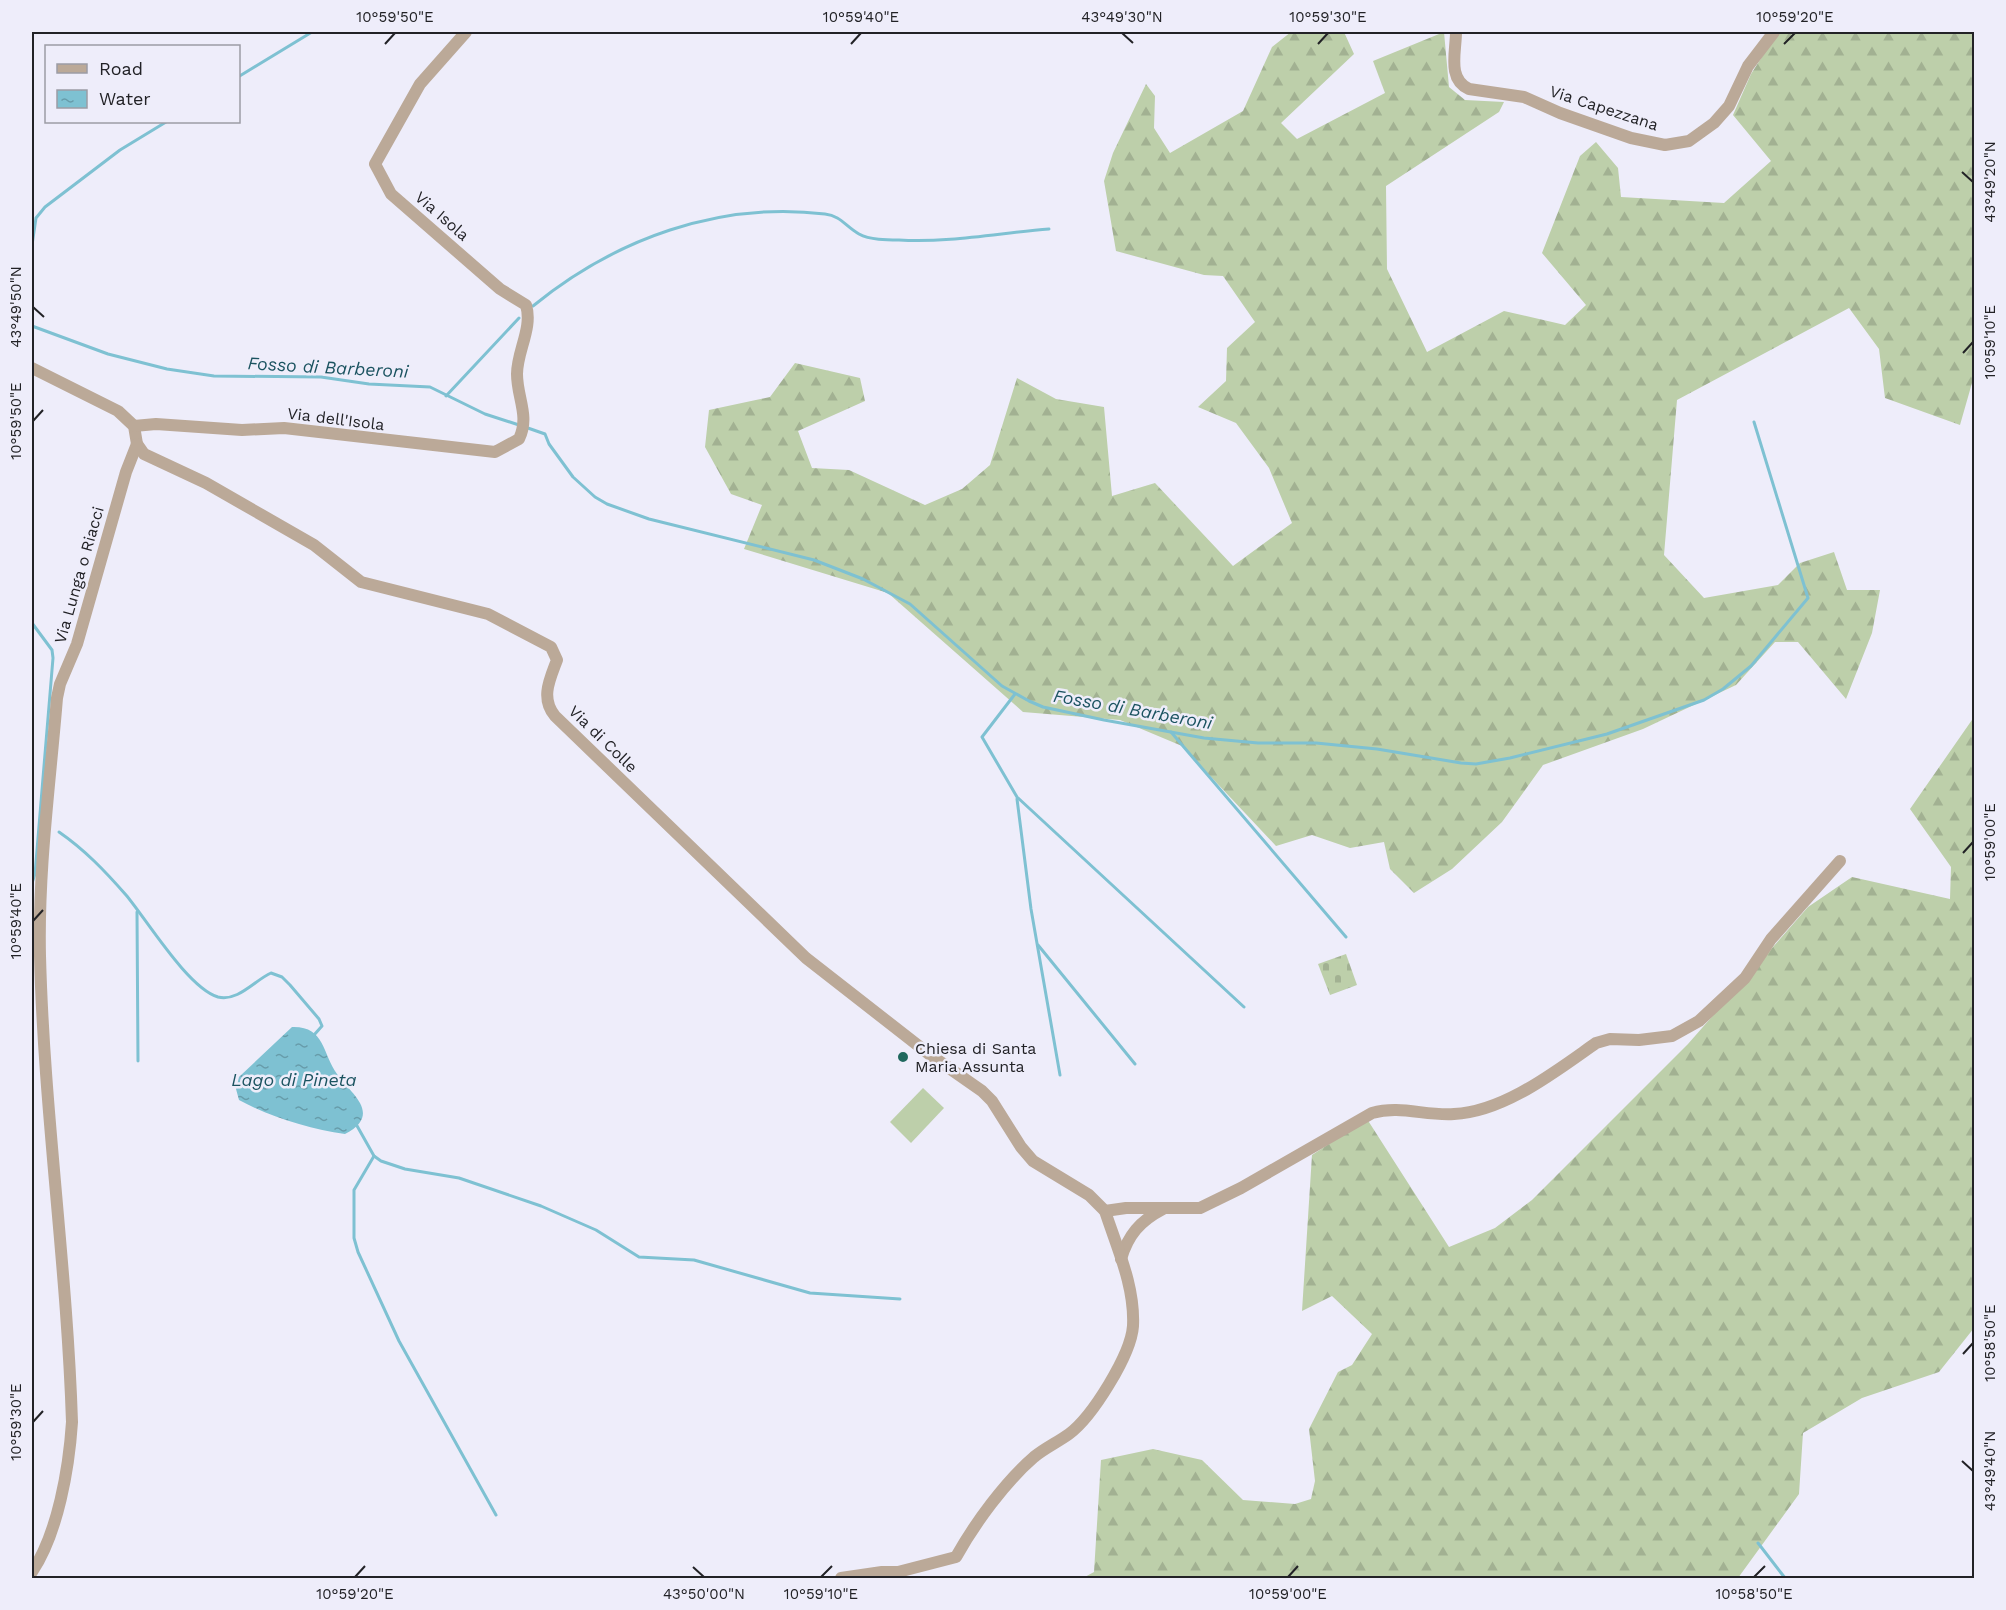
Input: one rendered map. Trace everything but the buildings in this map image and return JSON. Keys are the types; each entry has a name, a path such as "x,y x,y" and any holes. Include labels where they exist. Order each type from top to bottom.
{"street":[{"name":"Via Isola","path":"466,32 420,84 375,164 391,194 500,290 526,305 530,317 517,375 523,428"},
{"name":"Via Capezzana","path":"1456,32 1455,78 1461,86 1524,97 1560,113 1631,138 1665,145 1689,141 1714,123 1729,106 1748,66 1774,32"},
{"path":"32,368 118,411 134,426 137,444"},
{"name":"Via dell'Isola","path":"134,426 156,424 242,430 284,428 495,453 515,443 523,428"},
{"name":"Via di Colle","path":"137,444 149,457 206,483 314,545 361,582 488,614 551,647 558,660 546,696 548,706 555,716 806,958 929,1054 982,1091 995,1106 1015,1140 1033,1161 1089,1195 1101,1204 1105,1211"},
{"name":"Via Lunga o Riacci","path":"32,1572 51,1533 65,1474 72,1422 40,955 43,872 57,698 62,677 77,644 126,472 137,444"},
{"path":"841,1578 898,1572 956,1557 976,1522 1035,1456 1071,1433 1121,1365 1133,1327 1128,1278 1105,1211 1126,1208 1200,1208 1241,1188 1372,1113 1395,1108 1435,1115 1458,1114 1515,1097 1596,1043 1610,1039 1639,1040 1672,1036 1699,1021 1745,978 1771,939 1840,861"},
{"path":"1121,1259 1126,1242 1137,1226 1164,1209"}],"green space":[{"path":"1291,32 1344,32 1354,54 1281,123 1297,139 1385,93 1373,61 1444,32 1449,87 1465,100 1504,102 1499,112 1386,186 1387,269 1427,352 1504,311 1565,325 1586,305 1542,253 1580,156 1596,142 1618,168 1621,197 1724,203 1771,161 1733,115 1751,74 1778,32 1974,32 1974,376 1960,425 1885,398 1879,349 1849,308 1677,400 1664,555 1704,598 1778,585 1800,563 1834,552 1847,590 1880,590 1872,633 1846,699 1798,642 1775,642 1736,685 1643,729 1543,765 1502,822 1452,869 1414,893 1390,869 1384,842 1350,848 1312,835 1276,846 1182,746 1120,720 1023,712 888,593 744,549 762,505 731,494 705,447 709,410 770,397 795,363 860,378 865,401 798,431 812,468 849,470 925,505 962,489 990,465 1017,378 1056,399 1104,407 1112,496 1155,483 1233,566 1292,523 1269,468 1236,423 1198,407 1226,381 1227,348 1255,322 1223,276 1204,275 1116,251 1104,181 1113,153 1146,84 1155,96 1154,128 1170,153 1243,111 1272,47"},
{"path":"1974,717 1974,1328 1939,1372 1862,1398 1803,1433 1799,1494 1738,1578 1083,1578 1094,1572 1101,1460 1153,1449 1202,1460 1243,1500 1295,1504 1311,1499 1315,1481 1309,1429 1338,1372 1352,1365 1372,1334 1332,1296 1302,1311 1312,1155 1367,1119 1449,1247 1495,1228 1532,1200 1688,1044 1808,907 1852,877 1950,899 1951,867 1910,809"},
{"path":"1346,954 1357,985 1330,995 1318,964"},
{"path":"923,1088 944,1108 911,1143 890,1122"}],"water":[{"name":"Lago di Pineta","path":"292,1027 303,1028 317,1036 337,1074 360,1104 363,1112 362,1119 345,1134 290,1122 239,1100 236,1089 239,1077"}],"waterway":[{"path":"240,76 312,32"},
{"path":"32,245 36,218 45,207 120,150 164,123"},
{"path":"533,306 565,282 633,244 670,230 746,213 785,211 825,214 839,219 863,236 884,240 936,240 1049,229"},
{"path":"446,396 519,318"},
{"name":"Fosso di Barberoni","path":"32,326 108,354 167,369 214,376 321,377 369,384 430,387 485,414 519,425"},
{"name":"Fosso di Barberoni","path":"525,427 545,434 549,444 573,477 595,497 607,504 649,519 814,560 863,579 910,604 1002,686 1043,707 1204,738 1258,743 1316,743 1377,749 1476,764 1607,734 1704,700 1723,689 1751,666 1808,598 1754,422"},
{"path":"32,623 52,650 53,658 35,874 32,883"},
{"path":"1015,694 982,737 1017,797 1244,1007"},
{"path":"1171,732 1346,937"},
{"path":"1017,799 1031,909 1060,1075"},
{"path":"59,832 86,854 126,895 181,967 206,991 225,998 239,993 271,973 282,977 319,1019 322,1026 314,1035"},
{"path":"137,912 138,1061"},
{"path":"1038,945 1135,1064"},
{"path":"356,1124 374,1156 381,1161 405,1169 459,1178 541,1206 596,1230 639,1257 694,1260 810,1293 900,1299"},
{"path":"374,1156 354,1190 354,1238 358,1252 399,1341 496,1515"},
{"path":"1758,1543 1785,1578"}],"place":[{"name":"Chiesa di Santa Maria Assunta","path":"903,1057"}]}
